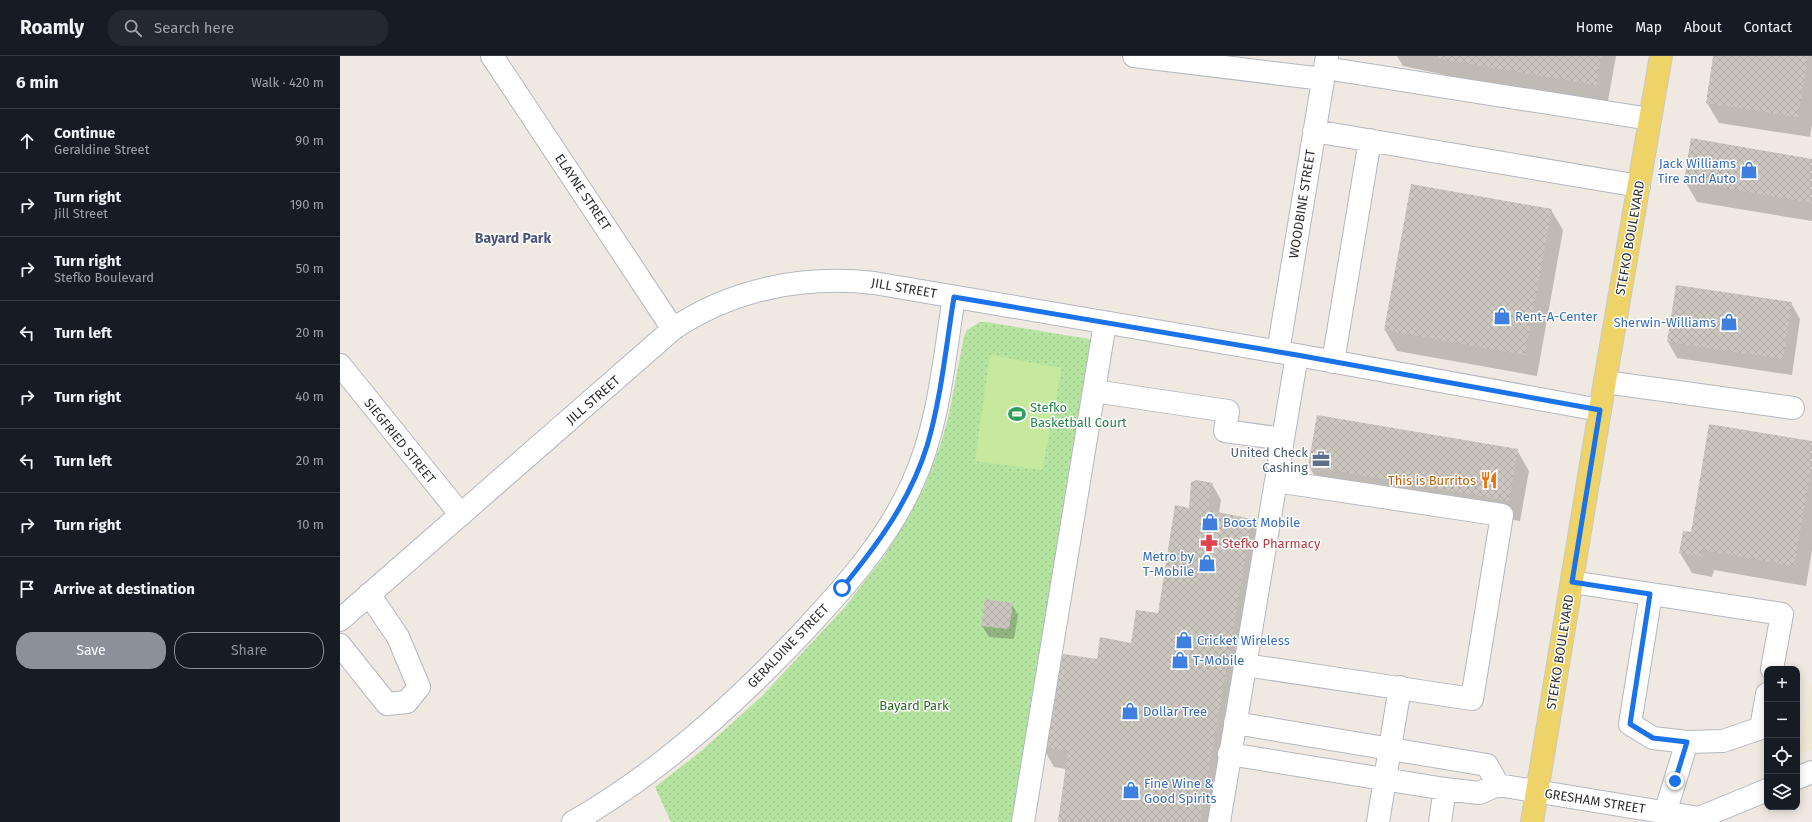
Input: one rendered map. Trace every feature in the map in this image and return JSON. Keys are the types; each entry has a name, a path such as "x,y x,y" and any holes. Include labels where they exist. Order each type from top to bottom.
{"main road":[{"name":"STEFKO BOULEVARD","path":"1532,822 1600,410 1661,56"}],"street":[{"name":"ELAYNE STREET","path":"492,56 673,329"},
{"path":"1134,56 1325,68 1650,119"},
{"name":"WOODBINE STREET","path":"1219,822 1283,439 1288,353 1314,131 1325,68"},
{"path":"1314,131 1639,186"},
{"path":"1334,362 1370,140"},
{"name":"JILL STREET","path":"340,620 673,329 690,317 727,300 755,291 798,283 839,280 858,281 1288,353 1600,410"},
{"name":"GERALDINE STREET","path":"573,822 587,814 658,764 751,686 818,616 877,545 895,518 913,483 927,447 933,423 954,297"},
{"path":"1023,822 1105,323"},
{"name":"SIEGFRIED STREET","path":"340,366 461,515"},
{"path":"1605,382 1793,408"},
{"path":"1094,391 1228,411 1225,432 1283,439"},
{"path":"1245,665 1400,687 1472,699 1502,515 1276,481"},
{"path":"1572,582 1782,614 1773,666"},
{"path":"340,644 387,704 407,702 419,688 398,637 369,594"},
{"path":"1650,594 1630,724 1653,738 1687,742 1723,741 1761,728 1766,702"},
{"path":"1378,822 1400,687"},
{"path":"1230,754 1385,780 1479,793 1498,785 1487,765 1235,723"},
{"path":"1665,813 1687,742"},
{"path":"1800,777 1812,772"},
{"name":"GRESHAM STREET","path":"1498,785 1700,820 1764,791"},
{"path":"1440,822 1445,789"}],"shaded area":[{"path":"1812,680 1812,749 1800,753 1800,743"}],"green space":[{"name":"Bayard Park","path":"980,322 1095,340 1014,822 671,822 655,787 700,752 762,696 845,607 885,555 924,488 941,443 949,414 964,336 967,330"},
{"name":"Stefko Basketball Court","path":"990,355 1062,368 1042,470 975,461"}],"building":[{"path":"1435,56 1601,56 1596,85 1435,58"},
{"path":"1713,56 1808,56 1798,117 1706,103"},
{"name":"Jack Williams Tire and Auto","path":"1691,138 1812,159 1812,203 1684,181"},
{"path":"1411,184 1552,209 1525,355 1384,330"},
{"name":"Sherwin-Williams","path":"1676,285 1792,302 1783,359 1667,342"},
{"path":"1317,415 1518,449 1509,501 1308,466"},
{"path":"1709,424 1812,441 1812,465 1794,566 1702,550 1701,556 1679,553 1683,531 1691,532"},
{"path":"1197,480 1213,483 1208,510 1252,519 1200,822 1058,822 1068,751 1041,746 1057,653 1097,659 1100,637 1131,643 1136,610 1158,613 1175,505 1189,508 1191,482"},
{"path":"985,599 1013,603 1009,629 981,626"}],"place":[{"name":"Jack Williams Tire and Auto","path":"1749,170"},
{"name":"Rent-A-Center","path":"1502,316"},
{"name":"Sherwin-Williams","path":"1729,322"},
{"name":"Stefko Basketball Court","path":"1017,414"},
{"name":"United Check Cashing","path":"1321,459"},
{"name":"This is Burritos","path":"1489,480"},
{"name":"Boost Mobile","path":"1210,522"},
{"name":"Stefko Pharmacy","path":"1209,543"},
{"name":"Metro by T-Mobile","path":"1207,563"},
{"name":"Cricket Wireless","path":"1184,640"},
{"name":"T-Mobile","path":"1180,660"},
{"name":"Dollar Tree","path":"1130,711"},
{"name":"Fine Wine & Good Spirits","path":"1131,790"}],"district":[{"name":"Bayard Park","path":"513,238"}],"route":[{"path":"842,588 888,529 913,483 927,447 933,423 954,297 1297,355 1600,410 1572,582 1650,594 1630,724 1653,738 1687,742 1675,781"}]}
